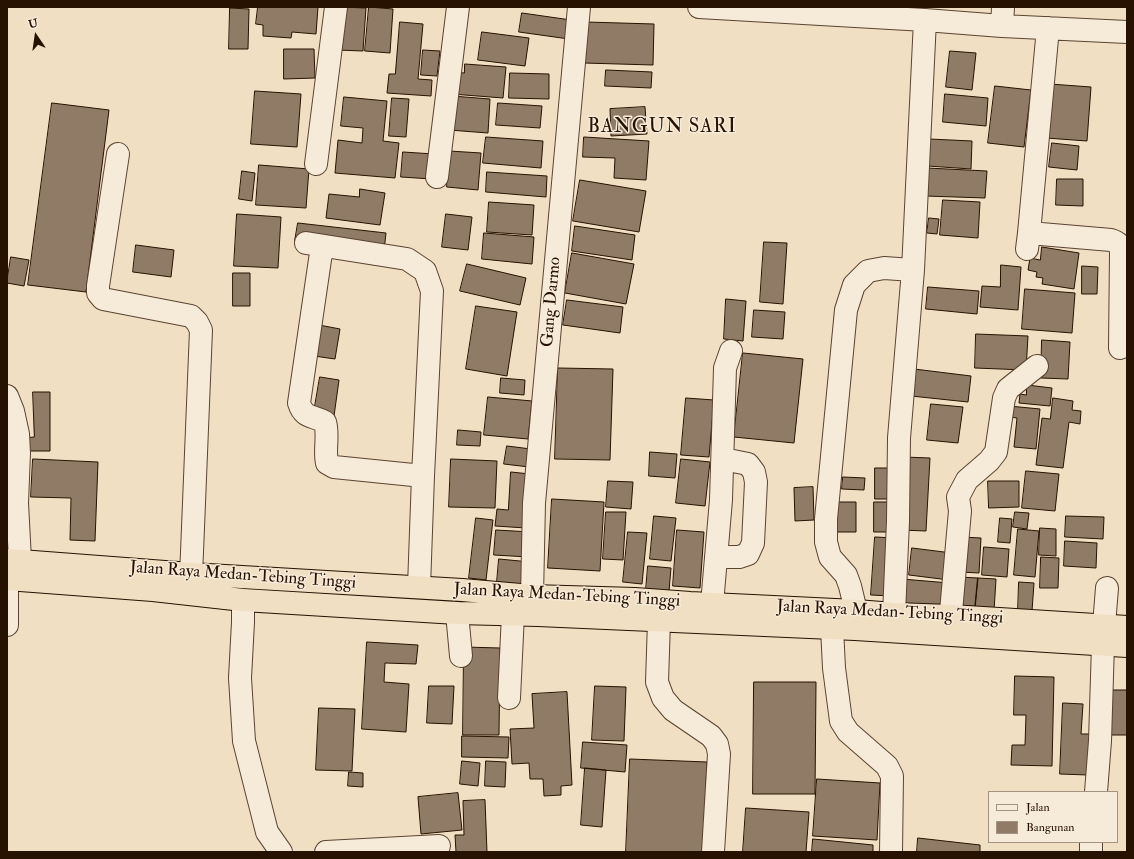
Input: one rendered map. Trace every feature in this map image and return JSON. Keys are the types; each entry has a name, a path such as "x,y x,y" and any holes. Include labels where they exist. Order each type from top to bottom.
{"highway":[{"name":"Jalan Raya Medan-Tebing Tinggi","path":"13,560 191,574 419,587 532,596 856,611 894,614 950,625"},
{"name":"Jalan Raya Medan-Tebing Tinggi","path":"7,579 153,590 243,600 457,613 513,614 855,629 950,625 1103,635 1127,646"},
{"name":"Jalan Raya Medan-Tebing Tinggi","path":"1103,635 1127,627"}],"street":[{"path":"316,164 336,7"},
{"path":"437,177 458,7"},
{"name":"Gang Darmo","path":"532,596 534,503 579,7"},
{"path":"699,7 925,20 1002,16 1048,28 1127,32"},
{"path":"894,614 898,521 899,438 913,270 925,20"},
{"path":"1048,28 1028,241 1111,240 1119,244 1121,252 1120,348"},
{"path":"118,154 98,293 102,299 191,316 197,322 201,330 191,574"},
{"path":"419,587 432,291 425,272 407,259 314,244 299,403 301,411 308,416 325,422 325,455 327,463 334,467 423,476"},
{"path":"856,611 846,575 830,557 826,542 826,519 846,310 854,285 868,272 884,268 913,270"},
{"path":"712,604 721,500 725,368 731,351"},
{"path":"950,625 960,511 958,497 967,480 989,461 996,452 1004,398 1008,389 1037,366"},
{"path":"7,396 14,411 18,434 13,456 13,560"},
{"path":"716,557 739,557 748,554 753,543 756,482 754,472 748,464 723,459"},
{"path":"7,579 7,625"},
{"path":"1096,791 1100,741 1103,635 1107,588"},
{"path":"243,600 240,678 244,742 266,832 281,852"},
{"path":"457,613 460,656"},
{"path":"509,698 513,614"},
{"path":"659,621 656,682 664,698 673,710 711,736 717,744 719,754 713,852"},
{"path":"832,628 834,668 841,721 848,732 887,766 892,776 891,852"},
{"path":"258,852 266,832"},
{"path":"326,852 439,846"}],"building":[{"path":"258,7 318,7 316,34 292,32 291,38 263,36 263,25 256,24"},
{"path":"340,7 366,8 363,51 337,50"},
{"path":"369,7 393,9 390,53 365,51"},
{"path":"230,8 249,9 248,49 229,49"},
{"path":"522,13 571,20 569,39 519,32"},
{"path":"400,22 423,24 418,79 432,80 431,96 387,93 389,74 395,74"},
{"path":"586,22 654,24 653,65 584,63"},
{"path":"482,32 529,38 525,66 478,60"},
{"path":"284,49 314,49 315,78 284,79"},
{"path":"423,50 440,51 437,76 421,75"},
{"path":"950,51 976,53 972,90 946,87"},
{"path":"465,64 506,67 503,98 452,94 454,72 464,73"},
{"path":"606,70 652,72 651,88 605,86"},
{"path":"510,73 549,74 549,99 509,98"},
{"path":"1050,84 1091,87 1087,141 1046,138"},
{"path":"995,86 1031,90 1024,147 988,143"},
{"path":"255,91 301,94 297,147 251,144"},
{"path":"945,94 988,98 986,126 943,122"},
{"path":"452,96 490,99 488,133 449,130"},
{"path":"344,97 387,101 383,141 399,143 395,178 335,173 338,140 362,143 363,128 341,126"},
{"path":"392,98 409,99 406,137 389,136"},
{"path":"52,103 109,110 86,292 28,285"},
{"path":"498,103 542,106 540,128 496,125"},
{"path":"645,107 647,134 611,136 610,109"},
{"path":"486,137 543,141 541,168 483,163"},
{"path":"584,137 649,141 646,180 614,178 615,158 583,157"},
{"path":"929,139 972,141 971,169 928,166"},
{"path":"1052,143 1079,146 1077,170 1049,167"},
{"path":"449,151 481,153 478,190 447,187"},
{"path":"403,152 434,154 432,179 401,177"},
{"path":"259,165 309,169 306,208 256,205"},
{"path":"927,168 987,171 985,198 926,196"},
{"path":"242,171 255,173 252,201 239,199"},
{"path":"487,172 547,176 546,197 486,192"},
{"path":"1057,179 1083,179 1083,206 1056,205"},
{"path":"580,180 646,191 639,232 573,221"},
{"path":"360,189 385,193 380,225 326,218 329,194 359,197"},
{"path":"943,200 980,202 978,238 940,235"},
{"path":"489,202 534,205 532,235 487,232"},
{"path":"237,214 281,217 278,268 234,266"},
{"path":"446,214 472,217 468,250 442,247"},
{"path":"929,218 939,219 937,234 927,233"},
{"path":"298,223 386,233 384,251 295,241"},
{"path":"575,226 635,235 632,260 572,251"},
{"path":"484,233 534,237 532,264 482,259"},
{"path":"764,242 787,243 783,304 760,302"},
{"path":"136,245 174,250 171,277 133,272"},
{"path":"1042,247 1079,253 1074,289 1042,284 1043,278 1036,277 1037,272 1028,270 1030,258 1040,260"},
{"path":"572,253 634,264 626,304 565,293"},
{"path":"11,257 29,260 24,286 7,283"},
{"path":"467,264 526,278 520,305 460,291"},
{"path":"1001,265 1021,267 1018,310 980,307 982,286 1000,287"},
{"path":"1082,266 1098,267 1097,294 1082,294"},
{"path":"233,273 250,273 250,306 233,306"},
{"path":"928,287 979,291 977,314 926,309"},
{"path":"1025,289 1075,293 1072,333 1022,329"},
{"path":"726,299 746,301 743,341 724,339"},
{"path":"567,300 623,307 620,333 563,325"},
{"path":"476,306 517,312 507,376 466,369"},
{"path":"754,310 785,312 783,339 752,337"},
{"path":"319,325 340,329 335,359 314,356"},
{"path":"976,334 1028,336 1026,370 975,368"},
{"path":"1042,340 1070,342 1068,379 1041,378"},
{"path":"743,353 803,359 794,443 734,437"},
{"path":"558,368 613,369 610,460 555,459"},
{"path":"914,369 971,376 968,402 911,396"},
{"path":"320,377 339,380 334,416 314,412"},
{"path":"501,378 525,380 524,395 500,393"},
{"path":"1027,385 1052,388 1050,406 1019,403 1020,394 1026,395"},
{"path":"33,392 50,392 50,451 24,451 24,438 34,437"},
{"path":"488,397 532,401 528,439 484,435"},
{"path":"686,398 714,400 709,457 681,455"},
{"path":"1053,398 1073,401 1072,410 1081,411 1080,424 1069,422 1063,468 1036,465 1042,418 1050,419"},
{"path":"931,404 963,407 958,443 927,440"},
{"path":"1009,406 1040,409 1036,449 1014,447 1017,418 1008,417"},
{"path":"458,430 481,432 480,446 457,445"},
{"path":"507,446 531,449 529,467 504,464"},
{"path":"650,452 677,454 675,478 649,476"},
{"path":"904,457 930,458 926,531 901,530"},
{"path":"33,459 98,462 95,541 70,540 71,498 31,497"},
{"path":"451,459 497,461 495,508 449,507"},
{"path":"681,459 710,462 705,506 676,503"},
{"path":"875,468 895,468 895,499 875,499"},
{"path":"1026,471 1059,474 1055,511 1022,508"},
{"path":"511,472 530,474 526,528 495,526 497,509 508,510"},
{"path":"843,477 865,478 864,490 842,489"},
{"path":"608,481 633,482 631,509 606,507"},
{"path":"988,481 1019,481 1019,507 989,508"},
{"path":"813,487 814,520 795,521 794,488"},
{"path":"552,499 604,502 600,571 548,568"},
{"path":"835,502 856,502 856,532 836,532"},
{"path":"874,502 895,502 895,532 874,532"},
{"path":"606,512 626,512 623,560 603,559"},
{"path":"1015,512 1029,513 1027,529 1013,527"},
{"path":"654,516 676,518 671,561 650,559"},
{"path":"1066,516 1104,517 1103,539 1065,537"},
{"path":"476,518 493,520 486,580 469,578"},
{"path":"1000,518 1012,519 1010,543 998,542"},
{"path":"1040,528 1056,529 1056,556 1039,555"},
{"path":"1018,529 1039,531 1035,577 1014,575"},
{"path":"496,530 531,532 529,557 494,555"},
{"path":"677,530 704,532 700,588 673,586"},
{"path":"628,532 647,533 642,584 623,582"},
{"path":"875,537 895,538 892,596 871,595"},
{"path":"962,537 981,538 979,573 960,572"},
{"path":"1065,541 1097,543 1096,568 1064,566"},
{"path":"984,547 1009,549 1007,577 982,575"},
{"path":"912,548 952,553 949,580 909,575"},
{"path":"1041,557 1059,558 1058,588 1040,588"},
{"path":"499,559 530,562 528,585 497,582"},
{"path":"648,566 671,568 669,591 646,590"},
{"path":"959,577 978,578 975,609 957,608"},
{"path":"978,578 996,579 994,611 975,609"},
{"path":"902,579 949,583 947,607 900,603"},
{"path":"1019,582 1034,583 1032,611 1018,611"},
{"path":"367,642 418,645 416,664 385,663 384,682 409,684 406,732 362,729"},
{"path":"464,647 500,648 499,735 463,735"},
{"path":"1015,676 1054,677 1052,766 1011,765 1012,745 1025,745 1026,715 1014,715"},
{"path":"754,682 816,682 815,794 753,794"},
{"path":"429,686 454,686 452,724 427,723"},
{"path":"595,686 626,687 624,741 592,740"},
{"path":"1110,690 1127,690 1127,735 1111,735"},
{"path":"567,692 572,785 561,786 561,795 544,796 543,779 530,779 529,763 512,764 510,729 534,728 532,694"},
{"path":"1063,703 1083,704 1081,734 1090,734 1088,775 1060,774"},
{"path":"319,708 355,709 352,771 316,770"},
{"path":"462,736 509,737 508,758 462,757"},
{"path":"583,742 627,745 625,772 581,768"},
{"path":"630,759 707,762 703,852 626,852"},
{"path":"462,761 480,763 478,786 460,784"},
{"path":"486,761 506,762 505,787 485,786"},
{"path":"585,768 606,770 602,827 581,825"},
{"path":"349,772 363,773 363,787 348,786"},
{"path":"817,779 880,783 877,840 813,836"},
{"path":"458,793 462,830 421,834 418,797"},
{"path":"485,800 487,852 456,852 455,835 464,835 463,801"},
{"path":"746,808 809,812 806,852 743,852"},
{"path":"918,838 980,845 980,852 917,852"},
{"path":"813,839 873,845 873,852 812,852"}],"district":[{"name":"BANGUN SARI","path":"662,128"}]}
